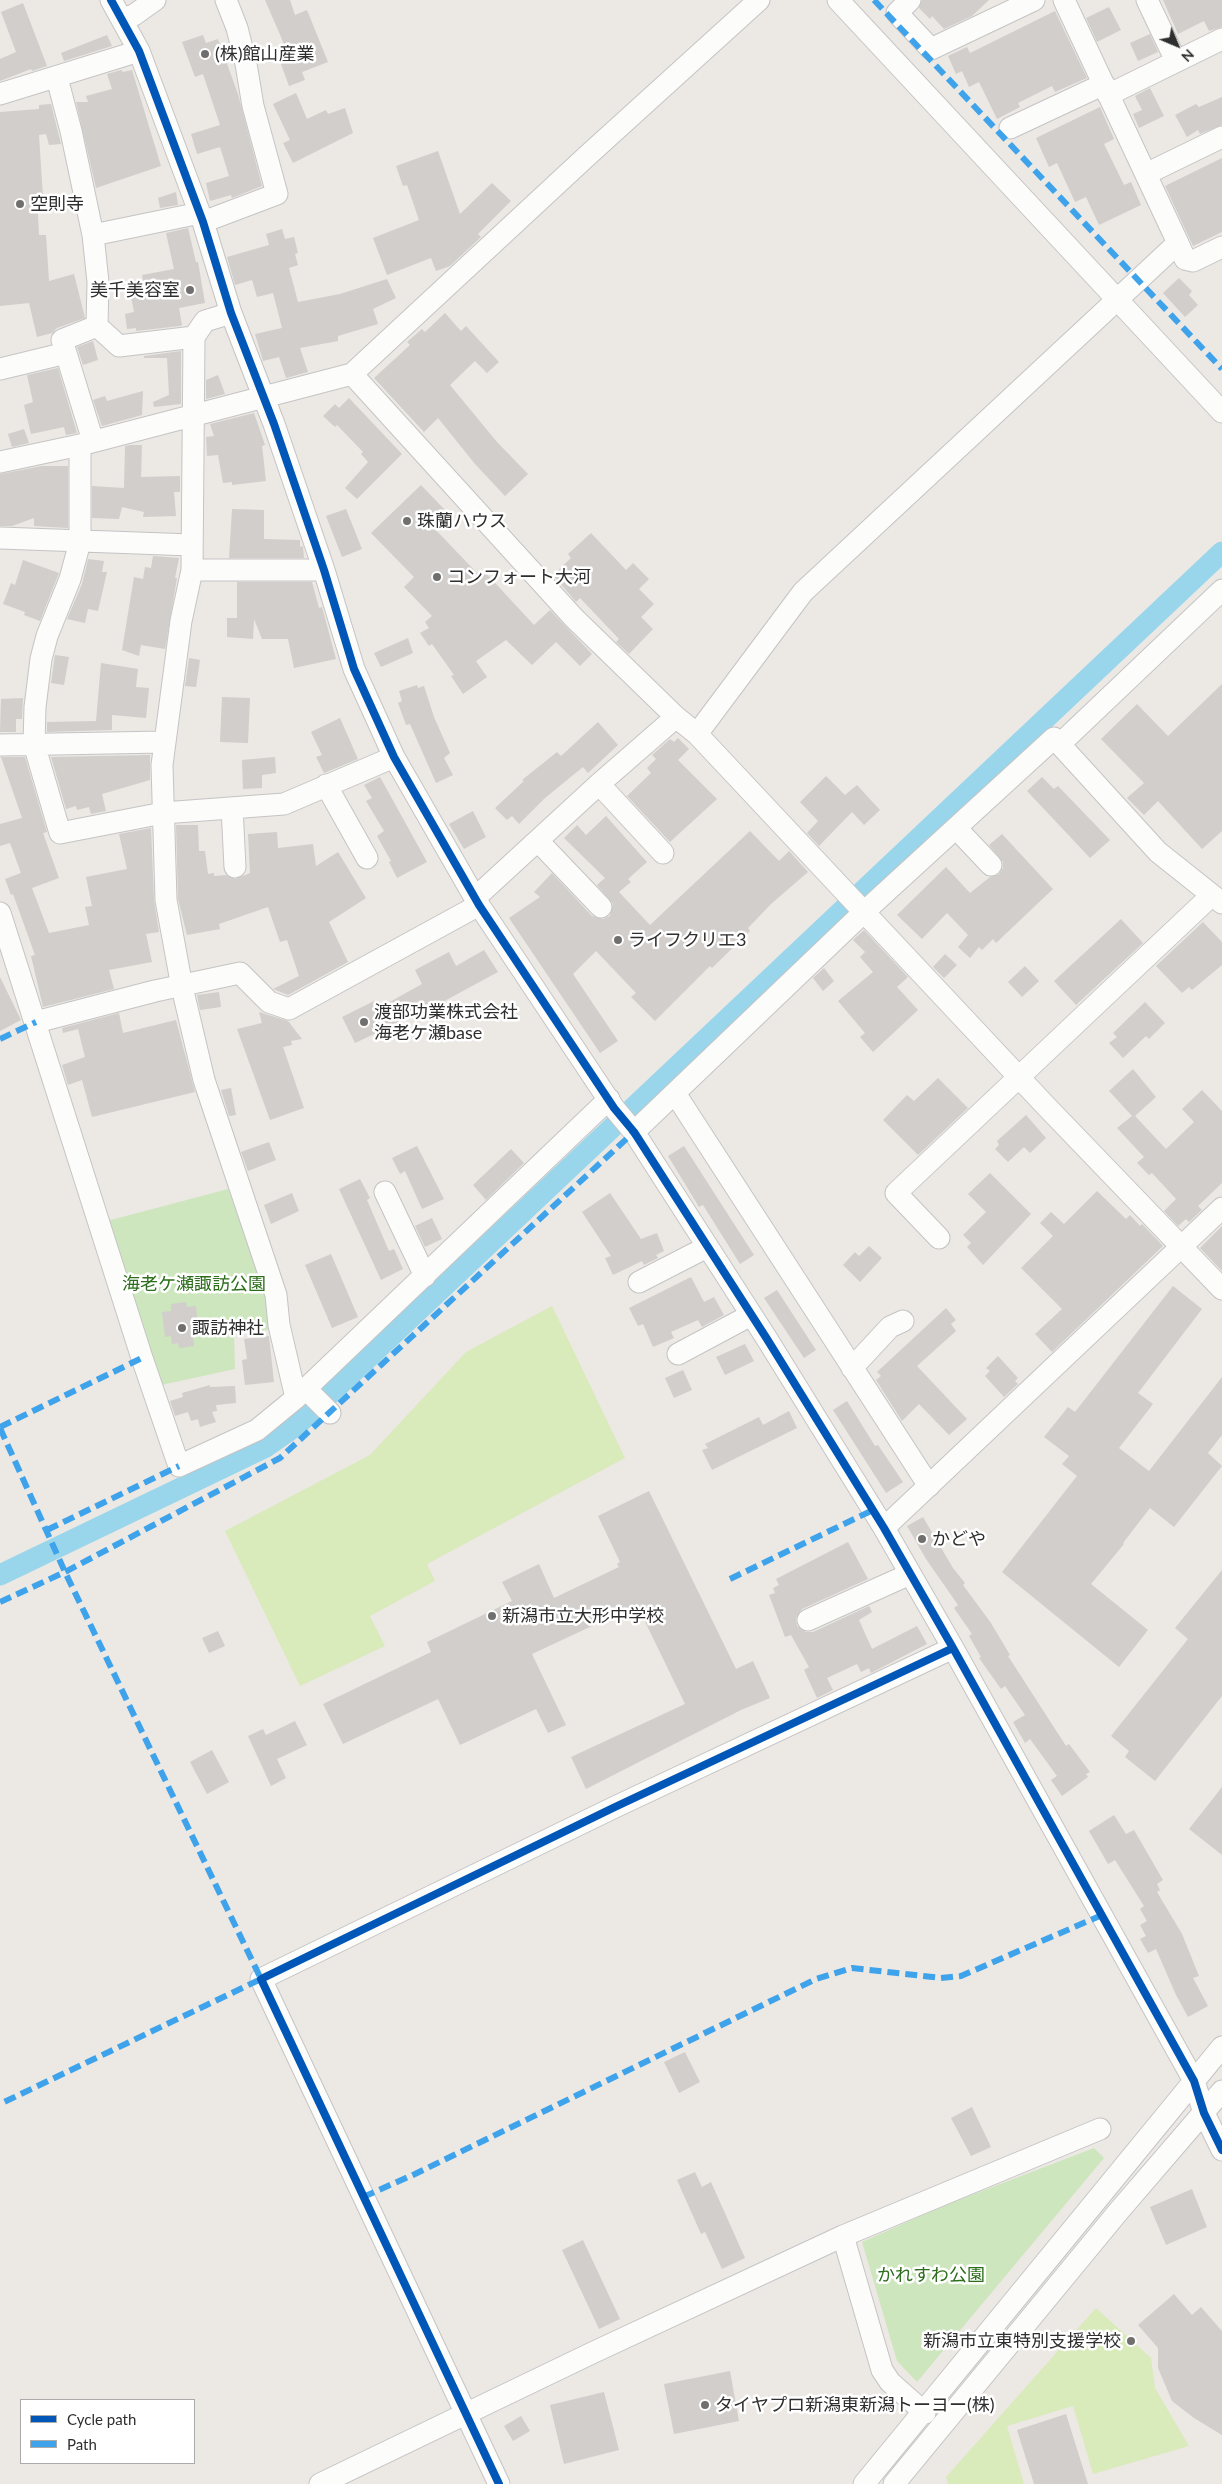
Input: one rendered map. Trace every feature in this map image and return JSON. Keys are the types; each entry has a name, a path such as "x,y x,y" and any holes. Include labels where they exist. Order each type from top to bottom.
{"street":[{"path":"111,0 139,51 201,218 230,313 262,399 274,424 324,570 354,669 394,757 477,901 611,1104 631,1129 751,1315 884,1528 953,1648 1194,2081 1204,2113 1222,2150"},
{"path":"122,19 134,15 155,0"},
{"path":"93,235 201,218 277,194 253,106 242,46 226,0"},
{"path":"0,462 87,443 262,399 352,374 587,156 759,0"},
{"path":"838,0 1221,409"},
{"path":"910,0 897,13 931,49 1034,0"},
{"path":"1064,0 1185,259 1193,261 1222,247"},
{"path":"1147,0 1176,61"},
{"path":"1010,128 1176,61 1222,38"},
{"path":"0,94 57,78 139,51"},
{"path":"57,78 73,139 93,235 98,282 97,326 119,346 194,337"},
{"path":"1146,174 1222,137"},
{"path":"697,734 803,592 1178,243"},
{"path":"230,313 205,321 194,337 195,415 192,570 181,621 162,765 166,900 182,987 204,1080 276,1295 279,1325 301,1393 330,1413"},
{"path":"97,326 62,340 87,443 80,542 70,579 47,636 41,659 35,707 34,744 60,833 163,813 284,804 394,757"},
{"path":"0,369 66,353"},
{"path":"352,374 574,618 676,717 697,734 1020,1078 1222,1288"},
{"path":"0,538 192,545"},
{"path":"192,570 324,570"},
{"path":"631,1129 956,828 1057,741 1222,590"},
{"path":"36,1022 155,991 182,987 240,973 269,1002 289,1009 477,901 599,784 676,717"},
{"path":"939,1238 896,1193 1217,899 1158,852 1057,741"},
{"path":"0,745 164,742"},
{"path":"599,784 663,853"},
{"path":"326,785 367,858"},
{"path":"232,808 235,867"},
{"path":"956,828 991,865"},
{"path":"538,841 601,908"},
{"path":"0,913 142,1358 179,1466 257,1430 301,1393 611,1104"},
{"path":"680,1101 929,1486"},
{"path":"385,1192 425,1276"},
{"path":"884,1528 1222,1208"},
{"path":"639,1282 707,1247"},
{"path":"678,1354 751,1315"},
{"path":"852,1368 890,1327 903,1321"},
{"path":"808,1620 910,1574"},
{"path":"500,2484 261,1979 633,1799 953,1648"},
{"path":"864,2484 925,2413 1222,2047"},
{"path":"902,2480 1118,2212 1222,2091"},
{"path":"320,2484 592,2353 843,2236 1100,2129"},
{"path":"843,2236 882,2370 890,2382 925,2413"}],"green space":[{"name":"海老ケ瀬諏訪公園","path":"228,1189 269,1300 273,1329 234,1334 235,1369 157,1386 107,1221"},
{"path":"552,1306 625,1458 427,1564 435,1581 370,1616 385,1646 300,1686 225,1531 370,1455 466,1352"},
{"name":"かれすわ公園","path":"1094,2148 1104,2158 917,2382 897,2361 862,2242 948,2204"},
{"path":"1096,2308 1151,2358 1155,2388 1189,2446 1093,2474 1073,2406 1007,2426 1024,2484 948,2484 946,2477"}],"building":[{"path":"265,0 290,0 295,15 307,10 328,62 302,72 305,80 289,86 275,48 284,44"},
{"path":"922,0 989,0 972,16 944,29 932,16 930,19 919,8"},
{"path":"1163,0 1222,0 1222,27 1209,31 1204,21 1178,34"},
{"path":"23,3 47,66 32,71 31,69 0,81 0,59 16,52 1,12"},
{"path":"1109,7 1121,30 1097,42 1086,18"},
{"path":"1055,11 1087,78 1055,92 1052,86 1018,103 1020,107 997,119 979,82 969,87 962,71 956,74 948,56 967,47 970,53"},
{"path":"1150,34 1158,52 1138,61 1130,43"},
{"path":"107,35 112,46 64,61 61,53"},
{"path":"203,35 206,43 218,39 238,94 262,186 232,198 231,195 210,201 206,183 229,176 220,147 197,154 191,134 220,125 203,74 195,77 182,42"},
{"path":"121,70 123,72 132,70 161,166 96,188 76,102 88,102 86,96 112,89 107,74"},
{"path":"1150,88 1164,116 1139,128 1133,114 1142,110 1135,96"},
{"path":"296,93 307,119 326,110 328,114 345,108 353,133 293,163 283,143 290,140 273,104"},
{"path":"1222,97 1222,125 1200,134 1198,130 1187,137 1175,115 1196,104 1199,107"},
{"path":"51,104 61,144 49,145 46,134 39,135 43,197 37,197 39,235 46,235 49,281 74,274 85,318 57,328 52,333 37,337 29,303 0,306 0,112 39,109 39,105"},
{"path":"1100,107 1114,139 1104,144 1124,185 1131,182 1141,205 1099,225 1086,197 1075,202 1057,163 1049,167 1036,138"},
{"path":"438,151 460,214 492,183 511,201 478,234 481,237 450,266 436,271 431,258 387,275 373,238 419,220 407,185 403,186 396,166"},
{"path":"1222,158 1222,232 1193,246 1165,186"},
{"path":"176,192 178,205 160,208 158,198"},
{"path":"188,228 196,262 198,262 205,303 179,308 182,325 180,326 136,331 136,328 127,329 125,314 134,312 129,287 144,285 142,275 174,269 166,233"},
{"path":"282,229 285,239 294,237 298,253 295,254 298,265 289,268 298,302 340,294 387,279 396,298 373,309 378,324 338,336 338,341 300,348 308,372 286,378 279,357 263,361 255,334 282,328 273,293 257,297 252,280 235,285 227,257 269,245 266,234"},
{"path":"1179,278 1192,291 1189,295 1198,305 1185,317 1163,293"},
{"path":"445,313 461,331 466,326 499,362 487,373 475,361 450,385 497,442 528,474 505,496 475,464 438,418 424,432 374,378 410,345 407,342 422,329 425,332"},
{"path":"93,341 98,360 83,365 77,347"},
{"path":"181,351 181,404 154,407 153,402 169,395 167,358 144,358 144,356"},
{"path":"58,368 77,433 66,435 64,427 31,434 24,405 33,402 27,375"},
{"path":"218,375 225,394 206,399 206,380"},
{"path":"143,391 142,415 102,426 93,400 105,396 107,401"},
{"path":"349,398 402,454 357,499 345,488 368,462 361,454 363,452 337,425 335,427 323,416 335,404 339,408"},
{"path":"254,413 265,445 262,446 266,481 232,485 232,482 223,483 218,455 207,456 206,437 214,436 210,424"},
{"path":"24,429 29,443 12,447 8,434"},
{"path":"142,445 141,477 180,476 180,492 174,492 176,516 143,517 144,512 122,507 119,519 92,518 92,486 124,488 125,446"},
{"path":"42,466 68,466 68,528 34,526 34,518 12,526 0,526 0,474"},
{"path":"421,485 444,509 429,523 480,576 485,572 534,625 550,610 592,654 580,666 556,642 532,665 506,640 476,661 487,677 463,694 451,676 454,675 432,644 429,646 420,633 429,628 425,622 432,616 404,587 414,577 371,533"},
{"path":"232,509 264,510 264,539 300,540 300,547 303,546 304,558 229,558"},
{"path":"346,509 362,549 342,557 326,516"},
{"path":"591,533 626,570 633,563 649,579 639,589 654,604 641,617 653,629 629,654 616,642 619,639 580,598 576,602 553,575 571,558 568,554"},
{"path":"153,556 179,558 175,578 177,578 165,649 141,645 139,656 122,650 134,577 143,579 145,567 151,568"},
{"path":"88,559 104,561 102,572 107,572 98,611 88,609 85,623 67,619 82,584"},
{"path":"23,560 59,573 40,621 24,615 25,612 3,604 11,583 15,585"},
{"path":"237,582 312,582 319,608 322,607 336,659 294,668 288,639 262,639 254,619 253,639 227,637 227,618 237,618"},
{"path":"408,638 413,653 381,667 374,653"},
{"path":"55,655 69,657 64,685 51,683"},
{"path":"189,658 200,660 196,687 185,686"},
{"path":"101,663 138,669 136,687 149,688 146,718 112,715 112,730 47,732 47,722 96,721"},
{"path":"1222,684 1222,831 1202,849 1158,801 1144,815 1127,798 1144,783 1101,739 1137,704 1168,736"},
{"path":"417,685 418,688 424,686 434,717 450,753 444,758 453,775 436,783 410,724 406,725 398,703 402,701 399,691"},
{"path":"222,697 250,698 248,743 220,742"},
{"path":"23,698 22,719 16,719 16,732 0,732 1,699"},
{"path":"340,718 358,759 324,773 316,757 322,755 311,732"},
{"path":"598,722 618,745 588,773 583,767 545,798 519,824 512,816 507,820 495,808 524,781 522,780 557,752 561,756"},
{"path":"678,738 689,749 678,760 717,799 670,842 627,796 651,773 647,768 656,759 652,755 670,739 674,742"},
{"path":"150,755 150,780 102,794 106,811 91,814 89,807 77,810 76,806 66,809 51,757"},
{"path":"1,757 25,757 47,832 43,833 59,878 32,888 49,933 89,925 85,907 92,906 86,877 127,869 119,834 151,828 154,900 159,932 146,934 152,962 109,970 114,989 43,1007 31,956 35,955 13,894 11,895 5,879 21,873 10,843 0,846 0,824 22,818"},
{"path":"275,757 276,773 262,775 262,788 243,789 242,760"},
{"path":"826,776 845,795 857,785 880,810 864,825 852,812 819,846 807,833 818,821 800,802"},
{"path":"380,777 427,862 397,878 389,862 391,861 377,836 384,831 366,801 372,798 364,785"},
{"path":"1042,777 1054,789 1058,786 1110,840 1090,858 1027,791"},
{"path":"473,811 486,837 464,849 449,824"},
{"path":"606,816 647,862 628,879 631,882 619,892 650,925 750,831 779,861 789,851 808,872 771,904 748,928 750,931 712,968 710,966 655,1021 631,997 636,993 596,951 573,974 618,1041 600,1053 509,918 540,897 534,892 552,873 592,916 603,919 610,916 613,904 597,885 605,878 564,838 577,825 586,835"},
{"path":"176,825 198,825 199,851 205,851 208,874 214,873 214,876 226,875 236,879 250,873 248,834 277,832 278,848 313,844 316,866 338,852 366,898 329,922 348,962 288,995 273,989 299,976 287,940 280,942 268,907 219,924 220,929 187,935 178,899"},
{"path":"1002,834 1053,889 996,943 993,939 982,950 979,947 970,958 958,947 968,935 947,913 922,939 897,915 946,867 970,893 990,877 999,874 1003,868 1003,862 989,845"},
{"path":"1121,919 1143,943 1076,1005 1054,981"},
{"path":"1203,922 1222,942 1222,965 1192,990 1189,987 1182,993 1156,966"},
{"path":"864,930 908,977 897,987 918,1010 873,1052 860,1037 865,1033 838,1001 873,972 860,957 865,952 853,940"},
{"path":"484,950 498,972 437,1005 436,1002 408,1018 355,1043 342,1017 374,1001 377,1009 422,984 415,970 449,952 456,966"},
{"path":"945,954 957,965 944,978 933,967"},
{"path":"1025,966 1039,981 1022,997 1008,982"},
{"path":"824,968 834,981 823,991 813,978"},
{"path":"0,977 21,1020 0,1031"},
{"path":"219,992 221,1007 200,1010 197,995"},
{"path":"1145,1002 1165,1023 1149,1039 1146,1036 1123,1058 1109,1043 1117,1037 1113,1033"},
{"path":"259,1012 288,1021 302,1039 291,1041 292,1045 283,1047 304,1108 270,1120 237,1029 262,1023"},
{"path":"119,1013 123,1033 176,1020 195,1092 92,1117 82,1080 68,1085 62,1065 85,1057 78,1029 63,1033 62,1028"},
{"path":"1133,1069 1156,1097 1135,1116 1166,1149 1194,1122 1182,1109 1202,1090 1222,1111 1222,1183 1198,1206 1202,1210 1189,1222 1186,1219 1178,1226 1164,1211 1176,1199 1152,1173 1149,1175 1137,1163 1144,1157 1117,1128 1132,1116 1109,1091"},
{"path":"938,1078 968,1108 918,1155 883,1120 907,1095 914,1101"},
{"path":"231,1088 236,1115 229,1116 221,1090"},
{"path":"1026,1115 1046,1138 1030,1153 1024,1147 1008,1162 995,1149 999,1145 997,1141"},
{"path":"269,1142 276,1160 248,1171 241,1152"},
{"path":"417,1146 444,1199 422,1209 405,1171 400,1174 392,1158"},
{"path":"684,1146 754,1255 740,1264 703,1205 699,1207 668,1156"},
{"path":"511,1149 524,1163 486,1200 473,1185"},
{"path":"990,1173 1031,1214 983,1265 967,1247 971,1243 963,1235 986,1212 968,1194"},
{"path":"360,1179 370,1198 367,1200 389,1251 394,1249 403,1269 381,1280 339,1189"},
{"path":"1097,1191 1126,1219 1130,1215 1140,1226 1142,1224 1163,1246 1052,1352 1035,1334 1062,1309 1021,1268 1053,1236 1040,1223 1051,1212 1064,1224"},
{"path":"292,1193 299,1211 271,1224 264,1205"},
{"path":"610,1193 641,1239 657,1233 664,1251 656,1255 658,1258 644,1265 642,1261 613,1275 605,1258 611,1256 582,1212"},
{"path":"432,1218 442,1239 425,1247 415,1226"},
{"path":"1222,1226 1222,1271 1200,1248"},
{"path":"869,1246 882,1258 860,1282 843,1265 855,1252 859,1256"},
{"path":"331,1254 358,1317 332,1328 305,1265"},
{"path":"691,1277 704,1302 714,1297 724,1315 702,1327 698,1320 671,1332 674,1338 653,1347 643,1324 638,1326 629,1308"},
{"path":"1173,1286 1202,1309 1138,1393 1153,1404 1119,1448 1149,1471 1222,1377 1222,1435 1208,1453 1222,1466 1174,1527 1150,1508 1124,1544 1091,1584 1148,1630 1119,1667 1002,1572 1077,1476 1062,1464 1069,1456 1044,1437 1068,1407 1075,1412"},
{"path":"777,1290 816,1350 804,1358 764,1298"},
{"path":"186,1302 187,1307 196,1306 199,1335 193,1336 194,1346 179,1348 178,1343 172,1344 171,1336 165,1337 162,1312 171,1311 171,1304"},
{"path":"946,1308 956,1320 951,1324 956,1331 917,1366 967,1419 949,1435 919,1404 902,1421 876,1380 881,1376 877,1372"},
{"path":"269,1336 274,1382 245,1385 242,1360 247,1359 244,1339"},
{"path":"745,1344 754,1361 725,1375 716,1357"},
{"path":"998,1356 1018,1378 1015,1381 1018,1384 1004,1397 985,1376 990,1371 986,1368"},
{"path":"683,1370 692,1390 674,1398 665,1378"},
{"path":"210,1385 210,1387 235,1386 236,1403 216,1405 217,1411 212,1412 216,1422 200,1427 198,1419 191,1421 188,1412 175,1416 170,1401 183,1397 182,1393"},
{"path":"847,1401 875,1446 878,1445 903,1482 886,1493 833,1410"},
{"path":"789,1411 797,1428 712,1470 702,1450 708,1448 705,1444 759,1417 763,1425"},
{"path":"649,1491 736,1669 753,1661 770,1698 741,1710 586,1789 571,1757 685,1704 637,1605 532,1654 566,1725 548,1733 536,1709 460,1745 438,1699 343,1744 323,1704 431,1652 427,1642 512,1601 502,1582 539,1564 554,1598 619,1567 617,1564 620,1562 598,1516"},
{"path":"923,1517 953,1568 965,1583 963,1585 991,1623 1010,1655 1008,1656 1066,1746 1069,1744 1090,1772 1086,1774 1088,1777 1062,1796 1051,1780 1057,1776 1030,1739 1025,1743 1013,1722 1025,1715 1005,1686 1001,1689 979,1658 981,1657 969,1636 972,1634 954,1608 958,1605 926,1559 907,1526"},
{"path":"848,1542 868,1579 802,1609 796,1618 797,1626 806,1632 813,1632 869,1606 872,1612 859,1620 872,1649 917,1626 927,1644 871,1673 869,1668 861,1672 857,1664 827,1678 833,1690 817,1698 804,1670 809,1667 791,1635 785,1637 769,1595 775,1593 773,1588 779,1585 776,1579"},
{"path":"1222,1570 1222,1696 1155,1781 1125,1757 1129,1751 1111,1736 1188,1639 1175,1628"},
{"path":"218,1631 225,1646 209,1653 202,1638"},
{"path":"295,1721 307,1745 277,1759 286,1778 271,1786 248,1736 263,1729 266,1735"},
{"path":"212,1750 229,1782 207,1794 190,1762"},
{"path":"1222,1787 1222,1855 1189,1829"},
{"path":"1114,1815 1126,1834 1134,1830 1163,1880 1157,1884 1160,1890 1157,1892 1182,1934 1199,1976 1193,1978 1208,2006 1188,2017 1156,1949 1148,1953 1140,1939 1146,1936 1140,1925 1147,1921 1140,1909 1144,1906 1115,1860 1108,1864 1089,1831"},
{"path":"685,2052 700,2082 679,2093 664,2062"},
{"path":"972,2107 991,2147 971,2156 951,2118"},
{"path":"695,2172 702,2187 711,2182 745,2258 722,2269 705,2232 701,2234 677,2180"},
{"path":"1192,2189 1207,2227 1166,2245 1150,2207"},
{"path":"583,2240 620,2319 599,2329 562,2250"},
{"path":"1174,2294 1192,2315 1201,2307 1222,2331 1222,2435 1194,2418 1172,2401 1158,2368 1158,2348 1138,2325"},
{"path":"730,2371 739,2421 674,2434 664,2384"},
{"path":"604,2392 619,2450 564,2464 550,2405"},
{"path":"1066,2414 1088,2484 1034,2484 1017,2430"},
{"path":"521,2416 530,2431 513,2441 504,2426"}],"waterway":[{"path":"0,1575 266,1447 296,1426 1222,552"}],"marked path":[{"path":"874,0 1222,369"},
{"path":"0,1039 36,1022"},
{"path":"0,1602 65,1572 280,1458 634,1132"},
{"path":"0,1427 142,1358"},
{"path":"0,1428 65,1572 261,1979 0,2104"},
{"path":"47,1530 179,1466"},
{"path":"730,1579 873,1510"},
{"path":"363,2197 415,2174 816,1979 852,1968 941,1978 961,1976 1102,1915"}],"cycle path":[{"path":"111,0 139,51 203,222 231,313 274,424 324,570 354,669 394,757 479,905 614,1108 634,1132 767,1339 884,1528 953,1648 1194,2081 1204,2113 1222,2150"},
{"path":"499,2484 261,1979 615,1807 953,1648"}],"place":[{"name":"(株)館山産業","path":"205,54"},
{"name":"空則寺","path":"20,204"},
{"name":"美千美容室","path":"190,290"},
{"name":"珠蘭ハウス","path":"407,521"},
{"name":"コンフォート大河","path":"437,577"},
{"name":"ライフクリエ3","path":"618,940"},
{"name":"渡部功業株式会社 海老ケ瀬base","path":"364,1022"},
{"name":"諏訪神社","path":"182,1328"},
{"name":"かどや","path":"922,1539"},
{"name":"新潟市立大形中学校","path":"492,1616"},
{"name":"新潟市立東特別支援学校","path":"1131,2341"},
{"name":"タイヤプロ新潟東新潟トーヨー(株)","path":"705,2405"}]}
